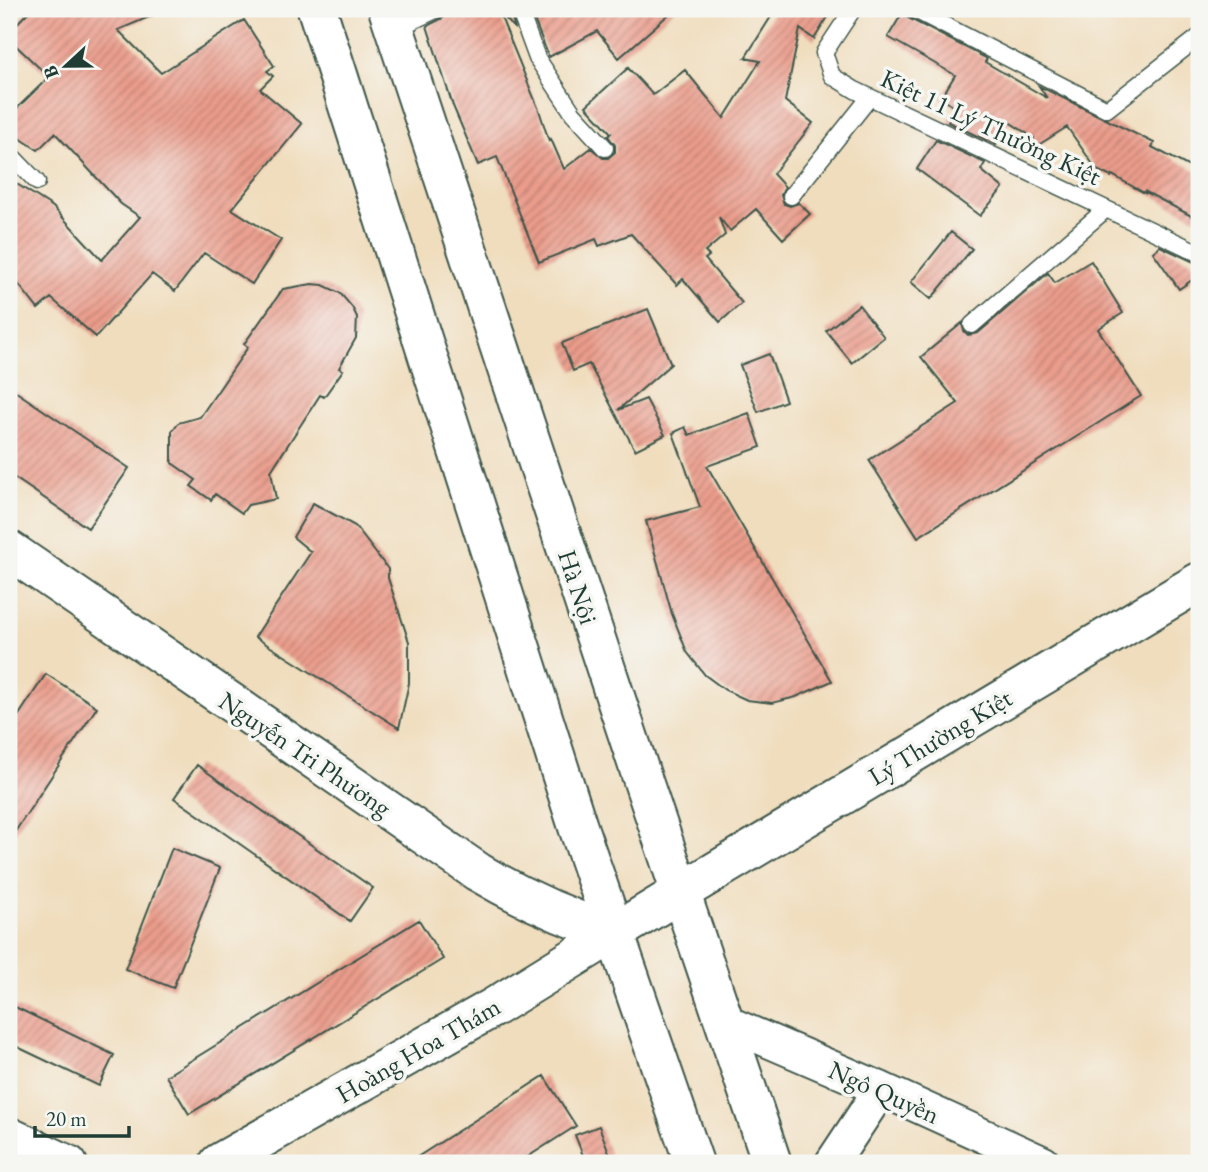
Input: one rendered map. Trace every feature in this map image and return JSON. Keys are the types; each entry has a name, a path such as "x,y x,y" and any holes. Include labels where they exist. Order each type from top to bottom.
{"main road":[{"path":"317,9 578,827 694,1163"},
{"name":"Hà Nội","path":"391,19 772,1163"},
{"name":"Nguyễn Tri Phương","path":"9,550 478,872 546,909 614,933"},
{"name":"Lý Thường Kiệt","path":"614,933 1199,582"},
{"name":"Hoàng Hoa Thám","path":"219,1163 494,1007 614,933"}],"street":[{"name":"Ngô Quyền","path":"724,1022 1043,1163"},
{"path":"832,1163 881,1090"},
{"path":"9,1134 70,1163"}],"lane":[{"path":"391,19 438,9"},
{"path":"519,9 537,58 573,113 605,148"},
{"name":"Kiệt 11 Lý Thường Kiệt","path":"853,9 824,53 832,76 870,97 1199,253"},
{"path":"913,9 1107,108 1199,37"},
{"path":"790,195 870,97"},
{"path":"9,153 37,182"},
{"path":"972,325 1106,209"}],"building":[{"path":"31,9 168,9 118,30 161,73 244,20 274,66 267,71 273,76 260,89 302,124 232,209 281,240 252,284 204,253 175,291 152,274 96,337 51,298 38,309 9,272 9,179 53,207 102,260 140,217 121,204 55,133 38,150 9,131 9,116 49,77 9,39 9,32"},
{"path":"448,9 509,9 515,29 498,10 549,141 551,139 564,169 591,148 603,158 608,158 615,152 615,145 608,136 611,133 586,106 628,68 653,95 685,70 724,118 760,61 745,58 774,12 768,9 833,9 814,39 800,29 785,101 813,123 773,174 785,187 781,195 784,204 790,206 799,203 810,214 783,239 756,209 730,231 719,217 725,235 705,252 709,256 705,259 742,303 720,322 683,279 677,285 631,234 599,246 596,239 539,262 497,157 478,165 453,106 427,26 443,18"},
{"path":"530,9 675,9 619,58 597,31 549,57"},
{"path":"903,12 908,18 984,57 987,59 985,62 1047,98 1039,86 1154,143 1152,147 1199,172 1199,220 1112,175 1111,177 1097,170 1067,127 1024,154 1034,138 1009,122 996,145 948,122 957,109 941,98 955,75 888,37"},
{"path":"936,140 985,163 981,170 1003,188 980,216 917,169"},
{"path":"951,232 972,249 931,299 911,282"},
{"path":"1160,246 1194,262 1199,275 1179,289 1153,252"},
{"path":"1091,261 1123,313 1098,329 1141,396 918,537 869,460 958,403 921,357 962,323 968,335 978,333 1048,273 1055,283"},
{"path":"323,285 340,293 352,307 357,317 356,338 339,368 343,370 324,397 320,395 271,471 276,499 248,505 242,513 215,494 211,500 191,486 196,480 172,463 172,431 178,423 200,417 248,347 244,344 283,289"},
{"path":"859,305 884,337 852,363 826,331"},
{"path":"648,309 671,364 618,410 646,399 665,435 635,450 589,364 573,371 562,343"},
{"path":"769,354 786,401 758,412 740,365"},
{"path":"9,387 129,468 88,528 9,474"},
{"path":"749,413 761,447 707,466 832,681 796,697 772,703 747,700 725,690 705,675 687,652 672,614 646,521 700,507 673,433 685,427 689,435"},
{"path":"313,503 355,526 388,569 388,578 409,642 409,683 399,728 255,637 311,552 293,537"},
{"path":"46,674 97,707 9,841 9,730"},
{"path":"197,765 373,888 350,921 174,798"},
{"path":"172,848 220,868 173,988 125,969"},
{"path":"419,920 443,959 189,1114 166,1076"},
{"path":"9,1004 114,1055 99,1086 9,1043"},
{"path":"544,1076 576,1126 518,1163 408,1163"},
{"path":"599,1126 613,1163 586,1163 575,1135"}]}
